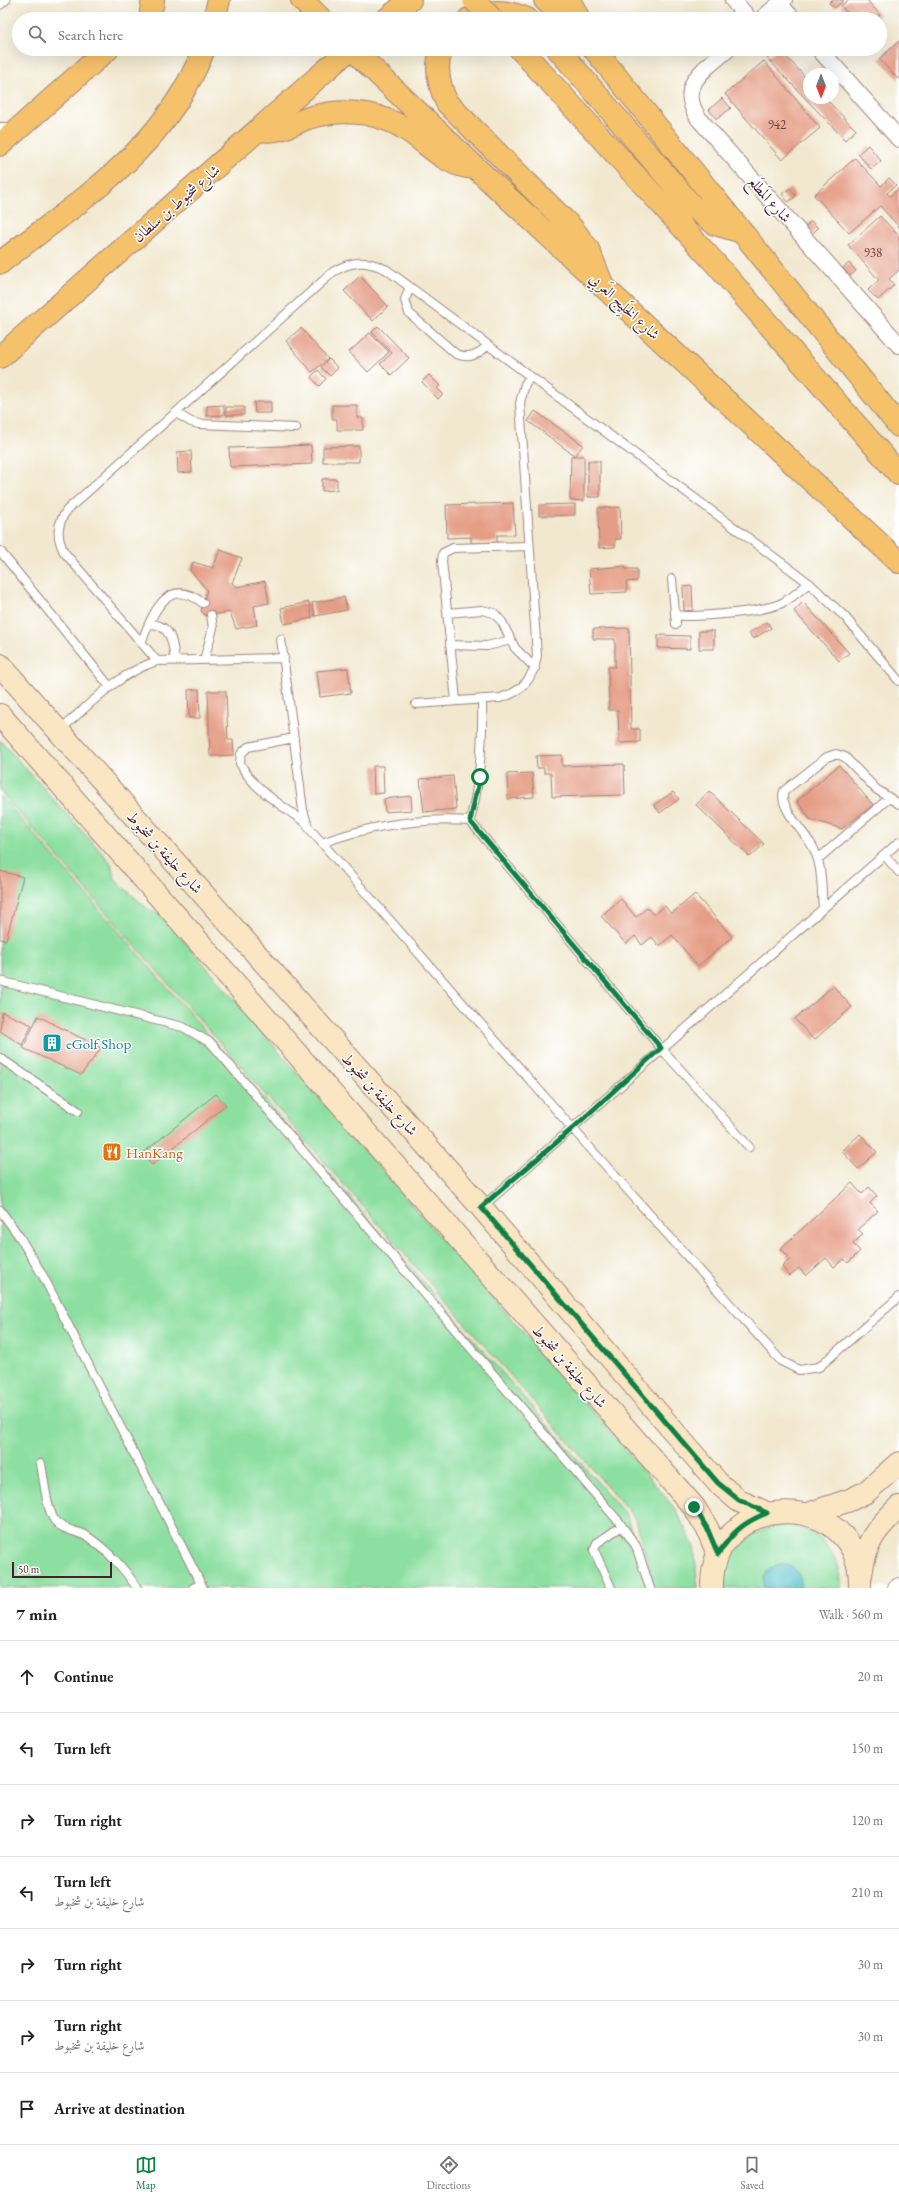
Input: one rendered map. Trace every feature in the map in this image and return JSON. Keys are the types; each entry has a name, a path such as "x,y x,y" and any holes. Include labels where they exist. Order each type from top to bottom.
{"main road":[{"path":"216,12 219,0"},
{"path":"302,0 314,12"},
{"path":"395,12 410,0"},
{"path":"474,0 485,12"},
{"path":"545,0 557,12"},
{"path":"569,0 575,12"},
{"path":"490,12 503,12"},
{"path":"0,145 10,127 99,56"},
{"path":"0,262 114,175 135,155 172,110 187,85 201,56"},
{"name":"شارع شخبوط بن سلطان","path":"0,357 343,56"},
{"name":"شارع الخَلِيج العَربِي","path":"358,56 476,168 899,562"},
{"path":"440,56 438,65 438,78 447,103 576,233 594,261 603,286"},
{"path":"526,56 715,263 899,474"},
{"path":"564,56 692,206 715,224 742,232"},
{"path":"601,56 899,426"},
{"path":"260,130 279,130 312,117 325,114 349,112 370,115 390,121 408,130 448,160 461,166 476,168"},
{"name":"شارع خليفة بن شخبوط","path":"0,665 481,1207 718,1483 739,1500 767,1513"},
{"name":"شارع خليفة بن شخبوط","path":"0,715 694,1507 707,1528 718,1554"},
{"path":"808,1514 850,1500 866,1492 899,1463"},
{"path":"860,1582 863,1556 870,1540 880,1526 899,1507"},
{"path":"712,1588 712,1575 718,1554 730,1536 747,1522 767,1513 787,1510 808,1514 827,1523 844,1537 855,1555 860,1582"}],"street":[{"path":"733,0 743,12"},
{"path":"770,12 782,2 788,12"},
{"name":"شارع المَطلَع","path":"720,56 694,80 689,98 693,110 699,120 899,345"},
{"path":"825,56 899,140"}],"lane":[{"path":"0,5 6,0"},
{"path":"157,661 64,552 60,544 59,526 67,510 333,272 354,262 377,265 410,287 809,583 845,617 899,681"},
{"path":"410,287 405,300 409,313 456,354 469,357 475,355 488,346"},
{"path":"416,704 482,699 511,695 530,679 535,668 537,656 528,546 520,403 525,384 530,377"},
{"path":"176,413 190,422 199,424 296,428"},
{"path":"456,701 442,561 446,550 453,548 528,546"},
{"path":"0,552 110,688"},
{"path":"672,580 676,624"},
{"path":"675,615 703,616 774,606 786,601 809,583"},
{"path":"141,642 158,604 170,596 191,596 203,603"},
{"path":"447,613 488,610 498,616 521,655 535,668"},
{"path":"204,660 213,628 211,615"},
{"path":"149,624 161,626 170,635 175,661"},
{"path":"281,639 306,822"},
{"path":"450,645 481,646 511,640"},
{"path":"58,732 131,671 157,661 284,658"},
{"path":"470,821 476,800 482,755 482,699"},
{"path":"294,738 248,748 241,754 240,763 250,777 266,794 306,822 322,843 572,1129 781,1361 799,1370 818,1367 899,1297"},
{"path":"823,908 818,859 811,843 782,801 782,796 787,788 827,757 836,754 845,757 876,789 888,799 899,804"},
{"path":"818,859 888,799"},
{"path":"322,843 346,834 395,823 445,820 470,821 661,1048 749,1147"},
{"path":"481,1207 572,1129 661,1048 899,842"},
{"path":"884,855 899,872"},
{"path":"0,981 183,1027 211,1043 622,1526 636,1546 650,1588"},
{"path":"0,1058 78,1111"},
{"path":"0,1210 19,1236 35,1262 202,1586 193,1588"},
{"path":"41,1464 50,1511 55,1521 65,1528 82,1534 93,1541 121,1567 137,1588"},
{"path":"612,1588 594,1550 597,1543 622,1526"}],"green space":[{"path":"0,740 111,863 115,880 148,909 162,915 303,1080 622,1445 676,1510 694,1547 698,1588 655,1588 634,1517 0,791"},
{"path":"0,795 627,1516 647,1588 0,1588"},
{"path":"773,1526 792,1526 803,1529 812,1533 821,1540 834,1557 841,1577 841,1588 725,1588 727,1565 737,1548 753,1535"}],"water":[{"path":"782,1564 791,1567 797,1572 801,1579 801,1588 764,1588 763,1583 767,1572 770,1569"}],"building":[{"path":"832,0 844,0 835,8 829,3"},
{"path":"848,0 867,0 877,12 847,12 841,6"},
{"path":"899,41 899,80 879,59 882,56 887,56 887,52"},
{"path":"769,56 786,56 803,75 803,96 767,58"},
{"path":"764,61 820,128 782,160 725,94"},
{"path":"722,98 731,108 717,119 709,110"},
{"path":"811,104 831,104 856,130 845,140"},
{"path":"868,145 881,161 871,169 858,154"},
{"path":"855,158 881,186 889,178 896,185 887,193 890,196 899,188 899,227 880,206 849,233 814,195"},
{"path":"790,188 796,196 788,202 782,194"},
{"path":"880,216 899,236 899,270 889,279 894,285 878,300 868,290 879,280 848,245"},
{"path":"811,221 818,228 812,234 805,227"},
{"path":"849,263 856,271 850,276 843,268"},
{"path":"360,276 388,306 373,321 344,291"},
{"path":"378,326 409,358 391,375 380,364 392,353 372,332"},
{"path":"301,328 328,359 312,372 286,341"},
{"path":"370,333 389,352 368,372 349,352"},
{"path":"329,359 338,368 330,376 321,367"},
{"path":"318,370 326,379 319,386 311,377"},
{"path":"429,375 440,386 437,388 443,394 438,399 422,382"},
{"path":"254,402 271,402 271,413 255,413"},
{"path":"224,405 224,415 207,416 207,406"},
{"path":"332,405 357,405 357,418 363,418 363,430 337,430 337,419 332,419"},
{"path":"226,407 244,407 244,415 226,415"},
{"path":"535,411 583,445 575,456 528,421"},
{"path":"311,445 312,464 230,467 229,448"},
{"path":"359,446 359,462 323,462 323,447"},
{"path":"191,451 192,472 178,473 177,452"},
{"path":"571,456 584,456 584,501 570,500"},
{"path":"588,461 600,461 600,497 588,497"},
{"path":"322,479 337,479 337,490 322,491"},
{"path":"513,503 515,535 497,535 497,542 471,543 471,537 447,538 446,505"},
{"path":"575,504 575,515 539,516 539,505"},
{"path":"620,507 621,539 615,539 615,547 599,548 598,508"},
{"path":"220,550 242,558 232,583 237,587 265,581 269,603 254,606 257,625 236,629 230,612 206,616 201,611 207,590 190,570 193,562 213,568"},
{"path":"625,566 626,569 637,569 637,581 626,582 627,592 591,594 589,569"},
{"path":"692,586 693,610 684,611 683,587"},
{"path":"344,597 347,610 315,616 312,603"},
{"path":"309,602 312,618 284,624 281,608"},
{"path":"803,602 849,653 839,661 794,611"},
{"path":"767,622 771,628 753,639 749,633"},
{"path":"629,628 631,729 640,729 640,742 619,743 618,710 609,710 608,667 615,667 615,639 593,639 593,629"},
{"path":"699,631 714,631 714,649 699,649"},
{"path":"658,635 690,636 690,649 658,648"},
{"path":"348,668 351,693 320,697 317,671"},
{"path":"199,689 200,718 189,718 188,690"},
{"path":"208,691 226,691 228,740 233,740 234,755 210,756"},
{"path":"562,755 562,766 624,764 625,795 552,797 551,773 544,773 544,768 537,768 536,756"},
{"path":"839,765 873,805 842,829 810,819 797,801"},
{"path":"373,766 383,766 384,793 374,794"},
{"path":"532,773 534,797 508,799 507,774"},
{"path":"453,776 456,809 424,812 420,779"},
{"path":"709,791 764,844 750,857 696,805"},
{"path":"673,792 679,799 660,813 654,805"},
{"path":"411,796 412,810 385,812 384,799"},
{"path":"0,871 23,877 6,940 0,939"},
{"path":"695,894 732,937 698,966 672,935 659,946 652,937 642,945 635,936 626,944 601,916 621,899 636,917 647,908 654,915 665,906 671,914"},
{"path":"833,986 852,1007 814,1040 795,1019"},
{"path":"2,1012 32,1025 22,1045 0,1031"},
{"name":"eGolf Shop","path":"38,1016 101,1048 81,1075 23,1048"},
{"path":"216,1094 226,1105 152,1165 143,1153"},
{"path":"860,1134 877,1152 858,1169 842,1151"},
{"path":"852,1183 862,1194 869,1187 877,1196 870,1203 878,1211 858,1229 863,1234 853,1244 860,1251 848,1263 844,1259 834,1267 826,1258 806,1276 799,1268 790,1276 782,1267 790,1259 780,1249"}],"place":[{"name":"eGolf Shop","path":"52,1043"},
{"name":"HanKang","path":"112,1152"}],"route":[{"path":"480,777 470,821 661,1048 572,1129 481,1207 718,1483 739,1500 767,1513 747,1522 730,1536 718,1554 707,1528 694,1507"}]}
